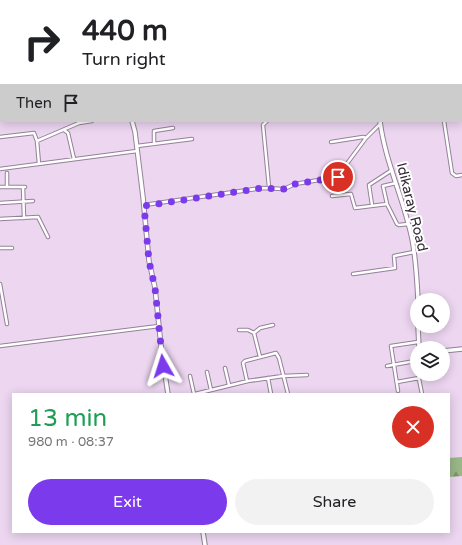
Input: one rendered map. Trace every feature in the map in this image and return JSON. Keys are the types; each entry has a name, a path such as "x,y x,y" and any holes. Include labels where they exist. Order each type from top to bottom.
{"main road":[{"path":"132,122 137,146 149,261 155,288 168,393"},
{"name":"Idikaray Road","path":"380,122 386,150 408,224 414,252 417,293"},
{"path":"450,350 462,349"},
{"path":"202,533 205,545"}],"street":[{"path":"37,141 79,123 86,122"},
{"path":"266,122 264,125 269,187"},
{"path":"334,183 366,138 380,122"},
{"path":"444,122 452,173 456,176 462,175"},
{"path":"154,144 154,131 173,128"},
{"path":"64,130 68,133 74,159"},
{"path":"0,137 34,133 37,141 39,164"},
{"path":"331,142 363,137 366,138"},
{"path":"137,146 192,139"},
{"path":"0,169 137,151"},
{"path":"372,206 369,185 392,170"},
{"path":"7,173 7,187"},
{"path":"144,206 269,187 284,189 295,184 338,177"},
{"path":"396,183 383,186 387,204 399,226 408,224"},
{"path":"0,187 24,187 24,218"},
{"path":"332,196 351,194 355,208 387,204"},
{"path":"0,203 33,201"},
{"path":"0,220 38,217 48,237"},
{"path":"0,248 12,248"},
{"path":"353,274 395,268 394,256 414,252"},
{"path":"0,284 7,324"},
{"path":"254,332 260,328 273,325"},
{"path":"0,346 159,326"},
{"path":"239,330 254,332"},
{"path":"254,332 260,357"},
{"path":"398,391 391,346 410,343"},
{"path":"247,381 243,363 247,360 276,353 279,358 288,393"},
{"path":"387,366 410,362"},
{"path":"225,368 229,385"},
{"path":"207,372 211,390"},
{"path":"199,393 247,381 283,376 307,375"},
{"path":"190,376 195,393"},
{"path":"268,378 271,393"},
{"path":"397,382 410,380"},
{"path":"420,381 422,393"}],"green space":[{"path":"462,457 462,476 450,477 450,458"}],"route":[{"path":"163,366 155,288 149,261 144,206 269,187 284,189 295,184 338,177"}]}
